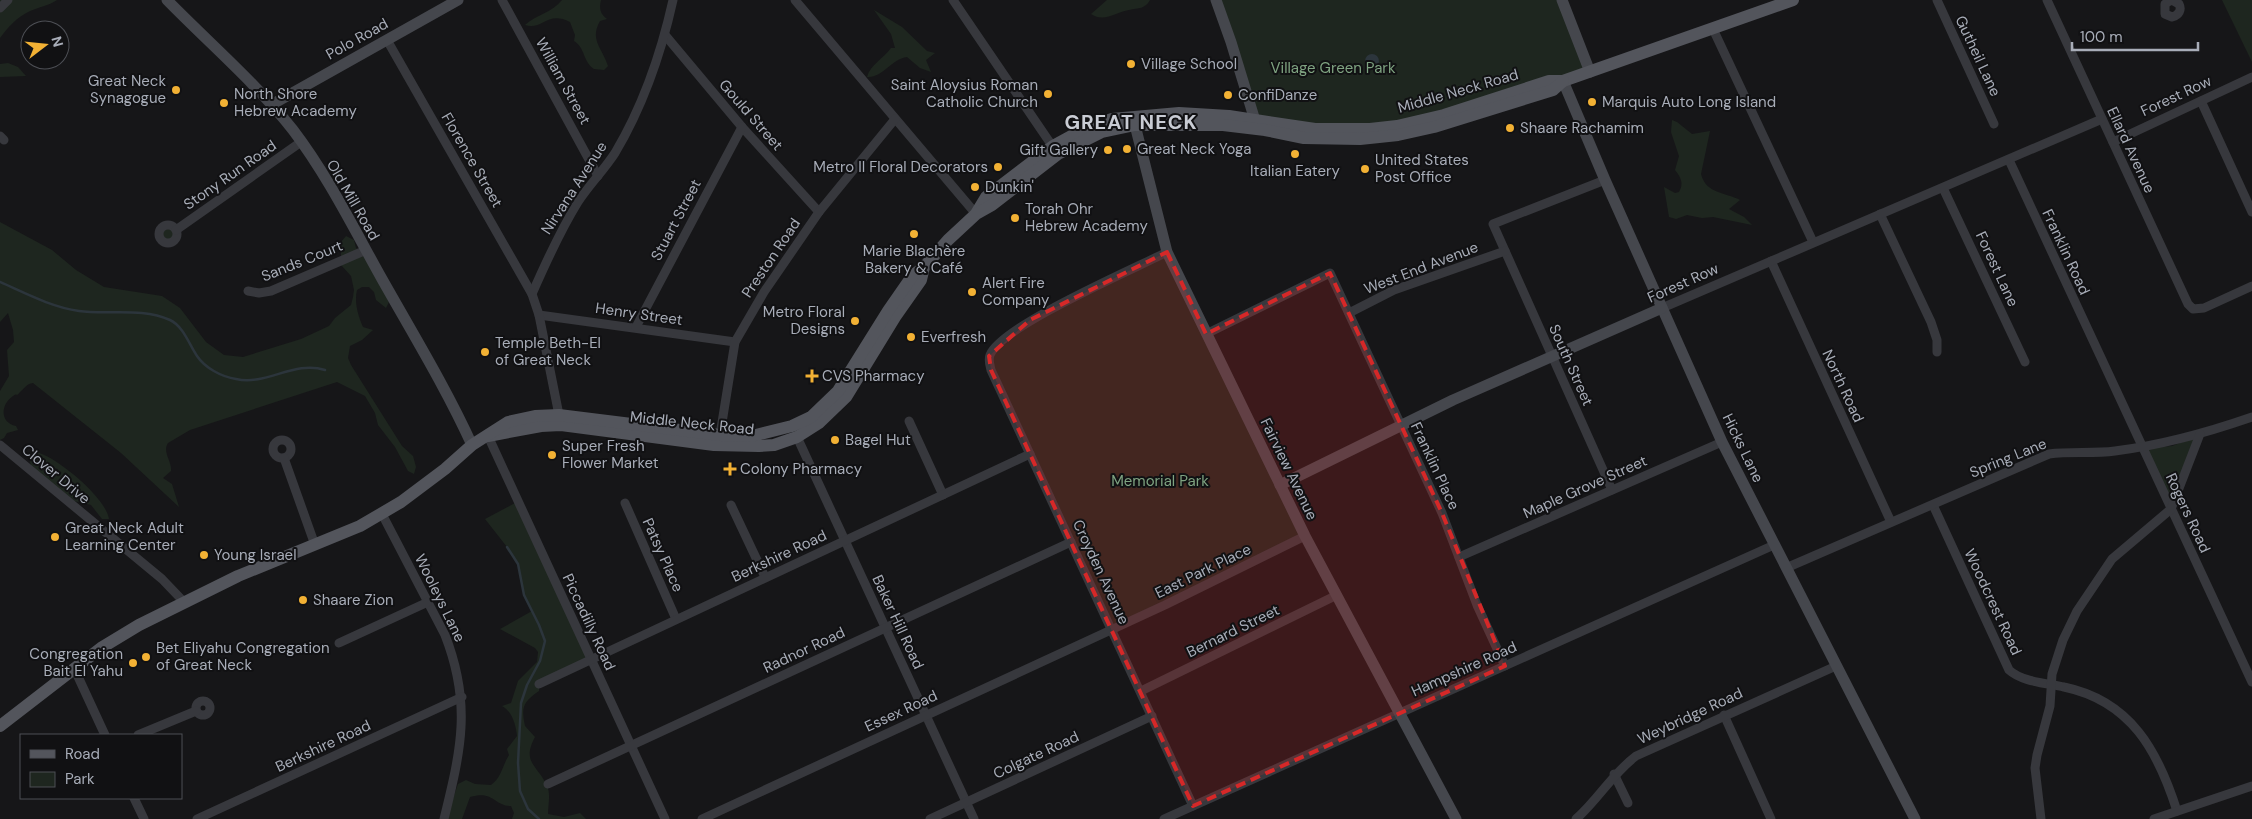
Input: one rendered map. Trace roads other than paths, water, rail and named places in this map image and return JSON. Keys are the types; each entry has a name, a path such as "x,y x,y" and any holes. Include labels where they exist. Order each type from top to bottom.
{"main road":[{"name":"Middle Neck Road","path":"0,726 116,638 184,602 259,566 353,529 382,514 429,482 472,445 488,436 541,426 560,420 720,435 752,436 792,426 811,417 838,391 913,275 924,267 948,240 976,214 992,205 1056,150 1098,122 1135,120 1223,125 1256,124 1320,139 1360,139 1398,135 1454,121 1553,90 1563,81 1793,0"},
{"name":"Middle Neck Road","path":"560,420 714,444 774,445 797,437 819,423 846,397 895,317 921,280 924,267"}],"street":[{"path":"0,8 8,0"},
{"name":"Old Mill Road","path":"167,0 271,105 301,142 366,250 446,393 472,445"},
{"name":"Polo Road","path":"271,105 458,0"},
{"name":"William Street","path":"502,0 598,176"},
{"name":"Nirvana Avenue","path":"532,294 552,248 579,202 614,154 632,120 649,82 665,35 672,0"},
{"path":"795,0 976,214"},
{"path":"952,0 1056,150"},
{"path":"1216,0 1256,124"},
{"path":"1562,0 1590,72"},
{"name":"Gutheil Lane","path":"1937,0 1994,124"},
{"name":"Ellard Avenue","path":"2047,0 2188,304 2193,309 2204,308 2252,286"},
{"path":"1713,29 1813,242"},
{"name":"Gould Street","path":"665,35 742,127 819,212"},
{"name":"Florence Street","path":"387,40 532,294"},
{"name":"Forest Row","path":"2113,142 2252,77"},
{"name":"Hicks Lane","path":"1563,81 1722,442 1915,819"},
{"path":"2201,101 2252,212"},
{"name":"Preston Road","path":"720,435 735,342 761,297 819,212 895,119"},
{"name":"Forest Row","path":"1280,485 1401,426 1662,308 2102,119"},
{"name":"Fairview Avenue","path":"1135,120 1167,252 1305,536 1400,713 1452,818"},
{"name":"Stuart Street","path":"636,327 742,127"},
{"name":"Stony Run Road","path":"176,230 301,142"},
{"name":"Franklin Road","path":"2009,160 2099,355"},
{"name":"South Street","path":"1605,180 1493,224 1612,490"},
{"name":"Forest Lane","path":"1944,188 2025,362"},
{"path":"1880,214 1931,322 1937,352"},
{"name":"Sands Court","path":"248,291 259,293 271,291 366,250"},
{"name":"West End Avenue","path":"1349,313 1394,290 1505,251"},
{"name":"Croyden Avenue","path":"1167,252 1033,318 992,350 988,361 1193,806"},
{"name":"North Road","path":"1771,261 1891,522"},
{"name":"Franklin Place","path":"1206,334 1330,273 1442,513 1477,605 1505,666"},
{"path":"532,294 539,315 560,420"},
{"name":"Henry Street","path":"539,315 735,342"},
{"name":"Rogers Road","path":"2099,355 2252,682"},
{"name":"Spring Lane","path":"1786,568 2050,454 2065,452 2113,452 2168,443 2252,417"},
{"path":"909,421 943,495"},
{"path":"2041,819 2035,768 2041,736 2050,706 2052,674 2063,640 2088,593 2121,550 2171,508 2200,434"},
{"name":"Piccadilly Road","path":"488,436 665,819"},
{"name":"Baker Hill Road","path":"797,437 974,819"},
{"name":"Maple Grove Street","path":"1459,558 1722,442"},
{"name":"Clover Drive","path":"0,445 162,579 184,602"},
{"name":"Berkshire Road","path":"539,684 590,658 1030,454"},
{"path":"284,458 315,545"},
{"name":"Patsy Place","path":"625,503 676,618"},
{"path":"731,505 765,577"},
{"name":"Woodcrest Road","path":"1933,505 2010,670 2021,677 2090,694 2121,714 2136,728 2159,762 2177,811"},
{"name":"Wooleys Lane","path":"382,514 428,602 453,655 462,697 461,743 443,818"},
{"name":"East Park Place","path":"1113,629 1305,536"},
{"name":"Radnor Road","path":"548,784 1071,542"},
{"name":"Hampshire Road","path":"1164,819 1774,545"},
{"name":"Bernard Street","path":"1141,692 1337,595"},
{"path":"338,643 428,602"},
{"name":"Essex Road","path":"702,819 1113,629"},
{"name":"Weybridge Road","path":"1576,819 1594,802 1614,774 1636,756 1836,666"},
{"path":"74,668 105,734"},
{"name":"Berkshire Road","path":"197,819 462,697"},
{"path":"140,734 196,711"},
{"path":"1724,715 1771,819"},
{"name":"Colgate Road","path":"930,819 1152,716"},
{"path":"1614,774 1628,803"},
{"path":"2154,819 2252,786"},
{"path":"134,799 144,819"}],"waterway":[{"path":"0,282 38,299 69,309 90,312 137,312 170,320 179,326 204,364 214,371 231,378 259,379 302,368 325,370"},
{"path":"507,547 518,564 524,595 545,641 540,661 527,685 521,703 518,763 520,791 528,809 539,819"}],"place":[{"name":"Village School","path":"1131,64"},
{"name":"Great Neck Synagogue","path":"176,90"},
{"name":"Saint Aloysius Roman Catholic Church","path":"1048,94"},
{"name":"ConfiDanze","path":"1228,95"},
{"name":"Marquis Auto Long Island","path":"1592,102"},
{"name":"North Shore Hebrew Academy","path":"224,103"},
{"name":"Shaare Rachamim","path":"1510,128"},
{"name":"Great Neck Yoga","path":"1127,149"},
{"name":"Gift Gallery","path":"1108,150"},
{"name":"Italian Eatery","path":"1295,154"},
{"name":"Metro II Floral Decorators","path":"998,167"},
{"name":"United States Post Office","path":"1365,169"},
{"name":"Dunkin'","path":"975,187"},
{"name":"Torah Ohr Hebrew Academy","path":"1015,218"},
{"name":"Marie Blachère Bakery & Café","path":"914,234"},
{"name":"Alert Fire Company","path":"972,292"},
{"name":"Metro Floral Designs","path":"855,321"},
{"name":"Everfresh","path":"911,337"},
{"name":"Temple Beth-El of Great Neck","path":"485,352"},
{"name":"CVS Pharmacy","path":"812,376"},
{"name":"Bagel Hut","path":"835,440"},
{"name":"Super Fresh Flower Market","path":"552,455"},
{"name":"Colony Pharmacy","path":"730,469"},
{"name":"Great Neck Adult Learning Center","path":"55,537"},
{"name":"Young Israel","path":"204,555"},
{"name":"Shaare Zion","path":"303,600"},
{"name":"Bet Eliyahu Congregation of Great Neck","path":"146,657"},
{"name":"Congregation Bait El Yahu","path":"133,663"}],"district":[{"name":"GREAT NECK","path":"1131,122"}],"park label":[{"name":"Village Green Park","path":"1333,68"},
{"name":"Memorial Park","path":"1160,481"}]}
